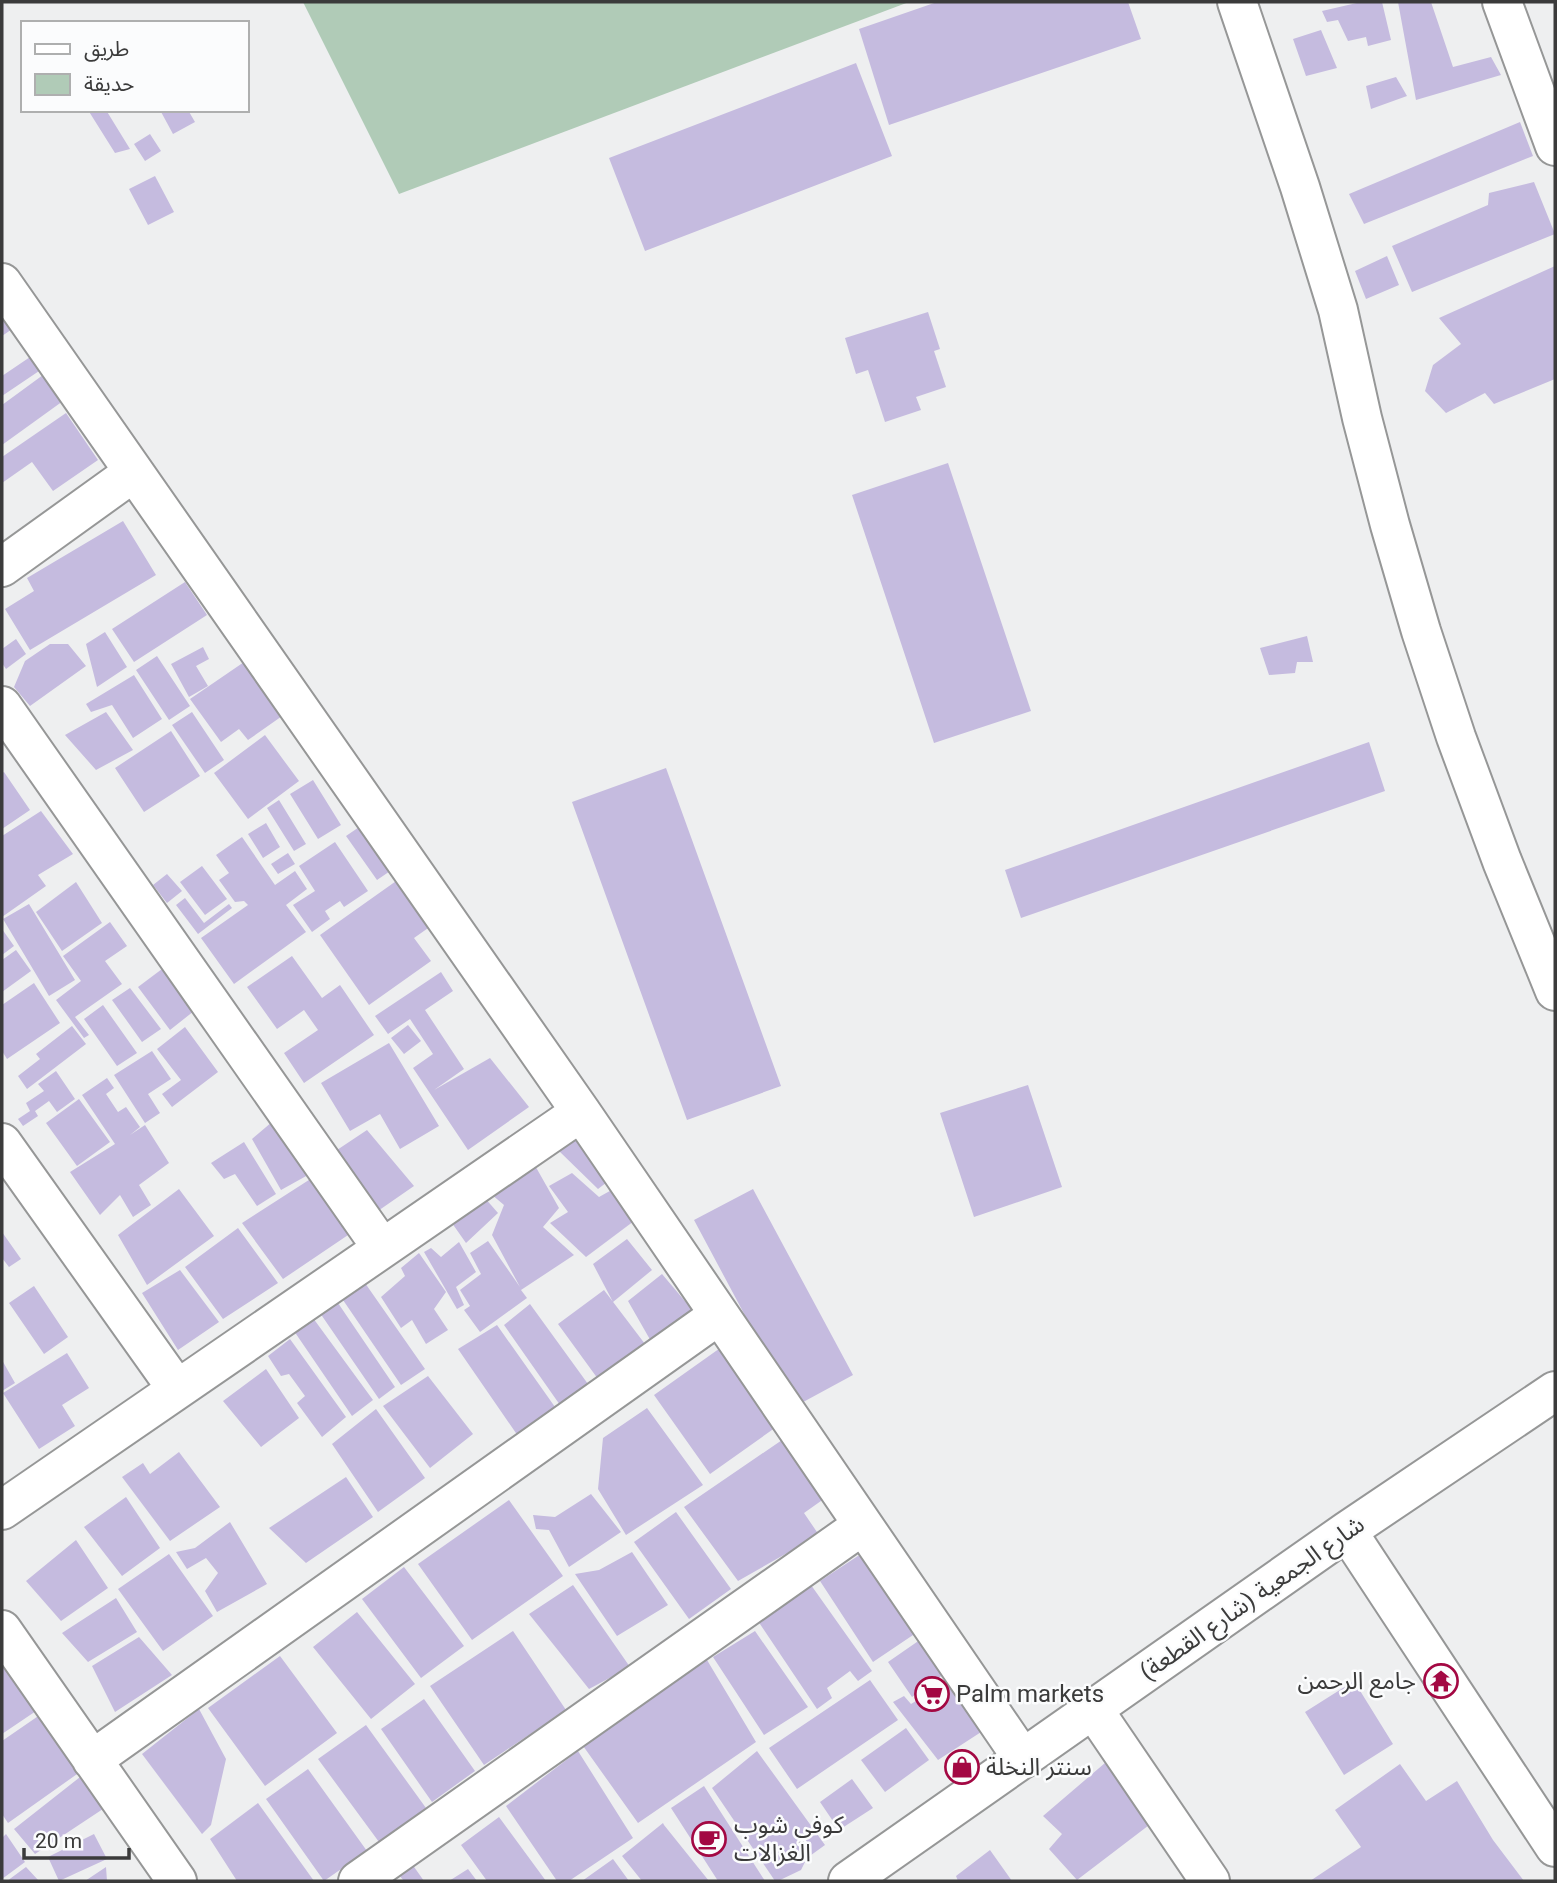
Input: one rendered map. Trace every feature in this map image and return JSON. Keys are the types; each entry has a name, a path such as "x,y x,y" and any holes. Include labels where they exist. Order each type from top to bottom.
{"street":[{"path":"1237,2 1300,187 1338,310 1390,525 1426,645 1456,737 1502,861 1555,991"},
{"path":"1502,2 1555,146"},
{"path":"2,283 581,1111 1023,1759"},
{"path":"2,567 134,472"},
{"path":"2,706 382,1248"},
{"path":"2,1510 581,1111"},
{"path":"2,1143 177,1389"},
{"path":"92,1759 719,1315"},
{"name":"شارع الجمعية (شارع القطعة)","path":"871,1875 1093,1709 1347,1531 1555,1391"},
{"path":"358,1881 863,1525"},
{"path":"1347,1531 1555,1847"},
{"path":"2,1630 177,1881"},
{"path":"1093,1709 1210,1881"}],"green space":[{"path":"303,2 909,2 399,194"}],"building":[{"path":"937,2 1128,2 1141,39 889,125 859,29"},
{"path":"1361,2 1382,2 1391,40 1368,46 1366,37 1348,41 1338,20 1327,22 1322,11"},
{"path":"1398,2 1431,2 1453,67 1491,57 1501,75 1416,100"},
{"path":"1321,30 1337,68 1306,76 1293,39"},
{"path":"856,63 892,156 645,251 609,158"},
{"path":"1396,77 1407,96 1371,109 1366,86"},
{"path":"89,112 107,112 130,149 115,153"},
{"path":"161,112 189,112 195,122 173,134"},
{"path":"1520,122 1533,156 1364,224 1349,194"},
{"path":"150,134 161,151 145,161 134,144"},
{"path":"155,176 174,212 148,225 129,189"},
{"path":"1534,182 1555,234 1412,292 1392,246 1488,205 1489,193"},
{"path":"1387,256 1399,285 1366,299 1355,271"},
{"path":"1555,266 1555,379 1494,404 1485,393 1446,413 1425,391 1433,365 1461,344 1439,318"},
{"path":"2,304 18,325 2,336"},
{"path":"928,312 940,349 934,351 946,387 916,397 921,410 885,422 868,370 856,374 845,338"},
{"path":"36,353 45,367 2,396 2,376"},
{"path":"43,375 63,401 2,445 2,405"},
{"path":"66,413 98,460 53,491 32,462 2,483 2,457"},
{"path":"948,463 1031,711 934,743 852,495"},
{"path":"123,521 156,575 30,650 5,609 34,591 27,578"},
{"path":"185,582 207,615 134,662 112,629"},
{"path":"105,632 127,667 97,687 86,644"},
{"path":"1307,636 1313,662 1297,662 1295,673 1269,675 1260,648"},
{"path":"16,639 26,654 6,669 2,663 2,649"},
{"path":"50,644 68,644 86,666 30,706 14,687 25,661"},
{"path":"203,647 209,659 196,666 208,686 189,697 171,664"},
{"path":"157,656 190,706 169,720 136,670"},
{"path":"247,660 285,714 248,740 239,729 221,742 190,699"},
{"path":"134,675 162,719 133,738 112,705 91,712 86,704"},
{"path":"106,712 133,750 96,770 65,735"},
{"path":"192,712 224,760 205,773 172,725"},
{"path":"171,731 200,776 144,812 115,768"},
{"path":"265,735 299,781 248,819 214,773"},
{"path":"1369,742 1385,791 1021,918 1005,870"},
{"path":"666,768 781,1086 687,1120 572,802"},
{"path":"4,772 30,810 2,829 2,773"},
{"path":"313,780 341,825 318,839 290,794"},
{"path":"279,800 306,844 294,851 267,808"},
{"path":"41,811 73,854 38,875 46,886 2,917 2,836"},
{"path":"368,821 399,865 377,880 346,836"},
{"path":"266,823 280,847 263,858 248,834"},
{"path":"242,837 275,885 295,871 307,889 286,905 306,932 234,984 201,938 248,905 244,901 235,902 219,880 229,873 216,855"},
{"path":"335,842 368,891 344,907 340,901 325,911 330,919 312,932 293,905 315,891 299,866"},
{"path":"288,853 295,864 278,874 271,864"},
{"path":"202,866 227,899 205,915 180,882"},
{"path":"167,874 182,891 167,903 153,885"},
{"path":"399,879 431,926 414,938 431,961 369,1005 320,935"},
{"path":"76,882 102,923 62,951 36,912"},
{"path":"185,898 204,923 229,904 232,908 198,934 176,905"},
{"path":"29,904 75,980 49,996 3,919"},
{"path":"110,922 127,946 105,961 122,984 75,1017 89,1035 84,1038 56,1000 81,981 63,956"},
{"path":"2,929 14,946 2,955"},
{"path":"16,950 31,971 2,992 2,960"},
{"path":"292,956 322,998 340,985 374,1035 304,1083 284,1053 318,1030 304,1010 277,1029 247,987"},
{"path":"162,969 194,1011 170,1030 138,987"},
{"path":"441,972 453,991 425,1010 464,1069 434,1090 490,1058 529,1107 468,1150 413,1068 433,1054 410,1019 388,1034 375,1016"},
{"path":"34,983 60,1023 7,1059 2,1051 2,1005"},
{"path":"130,988 161,1029 142,1042 112,1000"},
{"path":"103,1005 137,1053 117,1066 84,1019"},
{"path":"408,1025 421,1041 404,1054 391,1038"},
{"path":"72,1026 86,1044 27,1089 18,1076 40,1059 36,1054"},
{"path":"185,1027 218,1072 172,1107 162,1094 181,1080 157,1049"},
{"path":"389,1043 439,1126 400,1149 380,1114 350,1131 321,1083"},
{"path":"152,1051 171,1079 148,1094 160,1113 145,1123 114,1075"},
{"path":"56,1071 75,1099 57,1112 49,1101 35,1111 38,1116 23,1126 18,1119 30,1111 26,1103 44,1091 38,1084"},
{"path":"107,1078 114,1088 106,1094 118,1112 126,1107 140,1127 130,1135 145,1125 169,1163 139,1185 151,1205 133,1217 120,1195 100,1215 70,1172 115,1144 82,1095"},
{"path":"1028,1085 1062,1187 974,1217 940,1113"},
{"path":"79,1099 110,1142 77,1166 46,1123"},
{"path":"272,1122 308,1175 281,1190 252,1139"},
{"path":"367,1130 414,1186 375,1213 337,1150"},
{"path":"580,1133 615,1176 598,1189 559,1151"},
{"path":"244,1142 276,1194 257,1206 235,1174 224,1179 211,1163"},
{"path":"533,1162 559,1208 543,1227 574,1255 521,1290 527,1298 480,1332 464,1310 470,1306 460,1290 481,1274 470,1253 488,1241 520,1287 492,1235 504,1205 491,1194"},
{"path":"572,1173 599,1197 617,1187 638,1218 586,1257 550,1223 568,1212 549,1186"},
{"path":"312,1178 354,1231 283,1279 242,1223"},
{"path":"179,1189 214,1236 147,1285 118,1235"},
{"path":"477,1189 498,1213 466,1243 447,1216"},
{"path":"753,1189 853,1375 794,1407 694,1220"},
{"path":"238,1228 278,1283 223,1319 185,1267"},
{"path":"2,1232 21,1259 9,1267 2,1258"},
{"path":"627,1239 652,1270 613,1302 593,1264"},
{"path":"459,1242 476,1272 456,1287 464,1305 457,1309 424,1252 431,1248 441,1257"},
{"path":"419,1253 446,1292 434,1309 448,1330 426,1344 412,1320 401,1328 381,1297 405,1276 401,1268"},
{"path":"180,1270 219,1322 178,1350 142,1293"},
{"path":"662,1274 695,1313 652,1343 628,1301"},
{"path":"365,1283 425,1369 401,1385 343,1300"},
{"path":"34,1286 68,1337 44,1354 9,1303"},
{"path":"604,1290 645,1344 598,1379 558,1324"},
{"path":"338,1303 395,1387 379,1399 320,1313"},
{"path":"530,1304 588,1384 560,1405 504,1325"},
{"path":"313,1318 373,1400 352,1416 294,1331"},
{"path":"497,1325 555,1407 518,1436 458,1349"},
{"path":"290,1339 346,1417 322,1437 297,1403 305,1396 289,1374 281,1376 268,1356"},
{"path":"723,1346 779,1425 710,1474 654,1395"},
{"path":"67,1353 89,1388 62,1405 75,1426 39,1449 3,1393"},
{"path":"2,1360 15,1383 2,1391"},
{"path":"266,1369 299,1418 261,1447 223,1401"},
{"path":"428,1376 473,1434 430,1468 383,1406"},
{"path":"647,1408 703,1485 626,1535 598,1489 603,1438"},
{"path":"376,1409 425,1478 378,1512 332,1444"},
{"path":"785,1438 828,1496 804,1513 819,1535 738,1581 684,1507"},
{"path":"179,1452 220,1507 170,1541 122,1477 143,1463 150,1474"},
{"path":"346,1477 373,1517 306,1563 269,1528"},
{"path":"591,1494 621,1532 569,1567 549,1530 536,1529 533,1515 555,1517"},
{"path":"126,1497 160,1548 122,1576 84,1527"},
{"path":"509,1500 563,1576 472,1640 418,1564"},
{"path":"676,1512 731,1589 689,1619 634,1542"},
{"path":"230,1522 267,1584 217,1612 205,1591 218,1573 206,1558 187,1569 176,1552 195,1548"},
{"path":"76,1540 108,1588 61,1621 26,1581"},
{"path":"867,1550 919,1631 873,1662 820,1581"},
{"path":"632,1552 668,1605 617,1636 575,1574 599,1570"},
{"path":"169,1554 213,1616 163,1651 118,1589"},
{"path":"404,1567 464,1646 421,1678 362,1599"},
{"path":"573,1585 630,1667 589,1689 529,1614"},
{"path":"811,1585 872,1671 858,1681 850,1671 827,1688 832,1698 817,1709 758,1621"},
{"path":"116,1598 137,1632 88,1662 62,1633"},
{"path":"357,1612 415,1684 371,1719 313,1647"},
{"path":"513,1631 566,1710 484,1765 430,1686"},
{"path":"755,1631 808,1707 764,1735 713,1657"},
{"path":"927,1635 951,1669 912,1697 888,1662"},
{"path":"139,1637 172,1675 115,1712 92,1666"},
{"path":"2,1645 39,1709 2,1734"},
{"path":"280,1656 337,1733 265,1786 208,1708"},
{"path":"707,1660 756,1742 638,1823 581,1743"},
{"path":"961,1674 995,1723 938,1760 893,1702 904,1696 911,1704"},
{"path":"870,1680 898,1720 797,1789 769,1748"},
{"path":"1354,1681 1393,1744 1344,1775 1305,1712"},
{"path":"424,1699 475,1771 432,1802 381,1729"},
{"path":"199,1709 226,1759 211,1825 202,1834 142,1754"},
{"path":"47,1710 87,1767 8,1823 2,1814 2,1741"},
{"path":"366,1725 426,1808 379,1842 318,1759"},
{"path":"906,1728 929,1760 885,1792 861,1760"},
{"path":"578,1751 633,1838 569,1881 557,1881 506,1806"},
{"path":"757,1751 825,1845 807,1858 801,1870 778,1881 775,1881 712,1788"},
{"path":"1112,1757 1157,1819 1077,1880 1049,1849 1062,1834 1043,1816"},
{"path":"1400,1764 1426,1801 1457,1781 1493,1840 1524,1881 1310,1881 1361,1847 1335,1810"},
{"path":"308,1769 367,1851 324,1881 266,1799"},
{"path":"89,1770 109,1805 35,1854 14,1829"},
{"path":"852,1779 873,1808 839,1830 820,1802"},
{"path":"704,1786 765,1881 718,1881 671,1808"},
{"path":"258,1803 314,1881 237,1881 210,1839"},
{"path":"499,1817 546,1881 487,1881 461,1845"},
{"path":"663,1823 709,1881 642,1881 622,1856"},
{"path":"6,1834 25,1862 2,1879 2,1838"},
{"path":"94,1834 107,1859 59,1881 48,1857"},
{"path":"990,1850 1012,1881 958,1881 956,1876"},
{"path":"613,1859 629,1881 582,1881"},
{"path":"412,1864 424,1881 404,1881 398,1874"},
{"path":"26,1867 39,1881 7,1881"},
{"path":"106,1867 107,1881 85,1881"},
{"path":"468,1869 477,1881 449,1881"}],"place":[{"name":"جامع الرحمن","path":"1441,1681"},
{"name":"Palm markets","path":"932,1694"},
{"name":"سنتر النخلة","path":"962,1767"},
{"name":"كوفي شوب الغزالات","path":"709,1839"}]}
